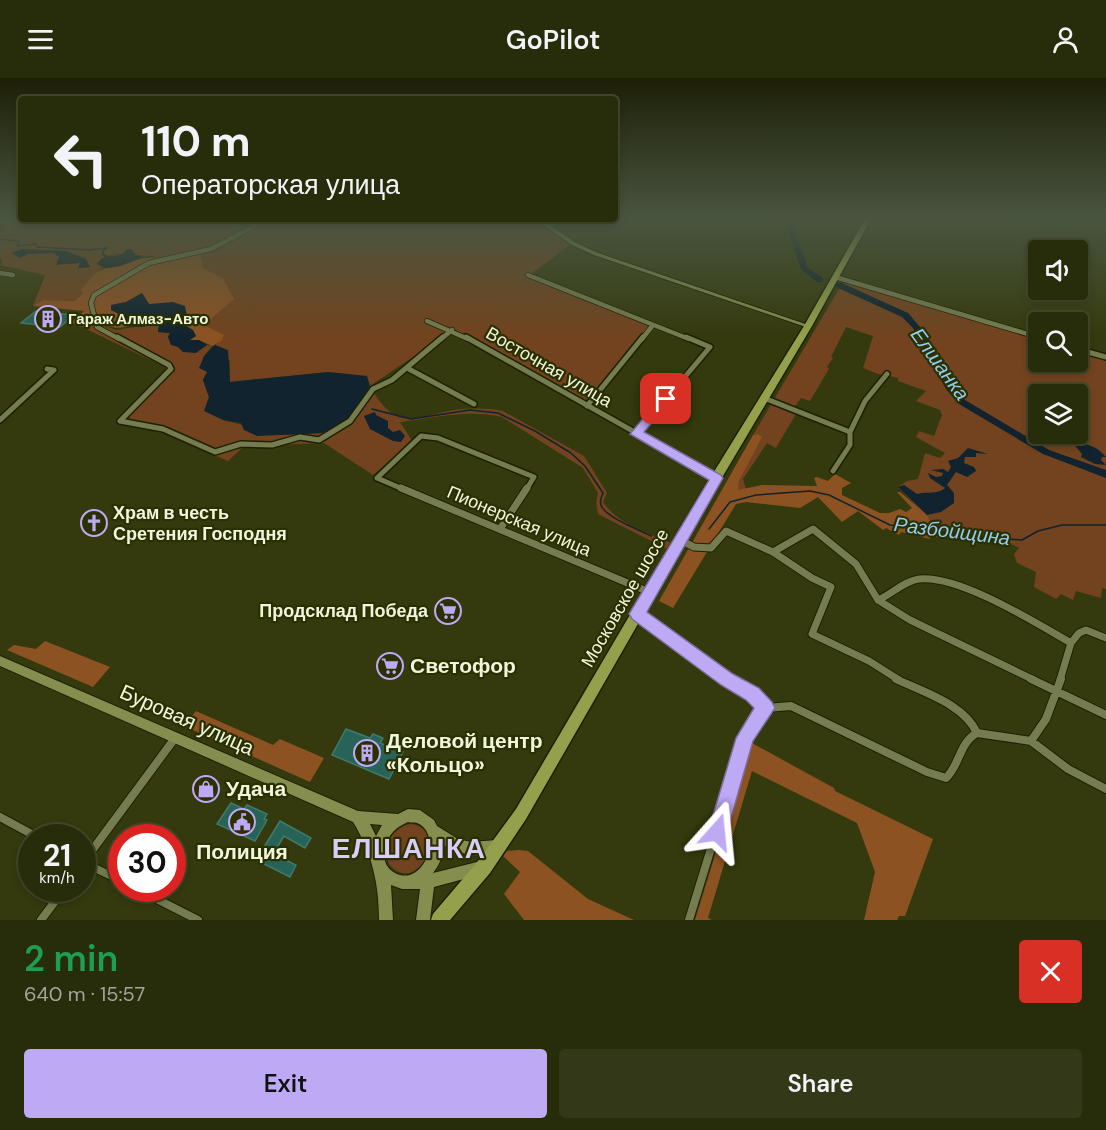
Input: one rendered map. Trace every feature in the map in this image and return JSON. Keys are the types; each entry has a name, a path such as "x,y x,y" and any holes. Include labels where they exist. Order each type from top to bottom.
{"main road":[{"path":"609,258 808,326"},
{"name":"Московское шоссе","path":"439,920 499,847 570,731 845,258"},
{"name":"Буровая улица","path":"0,661 358,817 397,820 419,817 427,821 435,832 450,843 466,849 499,847"},
{"path":"358,817 372,838 378,856 387,898 386,920"},
{"path":"378,856 383,835 397,820"},
{"path":"423,920 427,881 436,852 435,832"},
{"path":"408,882 420,877 431,866"},
{"path":"382,871 395,882 408,882 427,881 484,867"}],"street":[{"path":"163,258 149,263 94,295 91,303 97,327 169,365 171,369 120,421 163,429 214,452 241,444 272,445 300,438 319,440 350,421 373,389 393,380 452,330"},
{"path":"0,273 13,275"},
{"path":"528,275 710,347 636,434"},
{"path":"833,280 1028,334"},
{"name":"Восточная улица","path":"427,321 452,330 717,478"},
{"path":"587,406 653,325"},
{"path":"1088,352 1106,357"},
{"path":"407,368 474,404"},
{"path":"0,420 54,370 46,369"},
{"path":"833,471 850,444 850,432 865,401 887,374"},
{"path":"764,398 850,432"},
{"name":"Пионерская улица","path":"500,529 534,477 438,438 421,436 377,478 650,592"},
{"path":"773,552 813,530 856,564 878,600 910,620 1106,715"},
{"path":"680,540 694,547 711,548 726,531 773,552 812,578 831,587 812,634 869,661 895,678 961,712 972,722 977,732"},
{"path":"878,600 919,579 942,582 979,596 1071,643"},
{"path":"637,614 727,680 753,694 766,708"},
{"path":"1031,741 1042,729 1076,633 1082,630 1092,631 1106,638"},
{"path":"689,920 745,738 755,720 766,708 791,706 927,772 946,778 952,774 970,735 977,732 1031,741 1068,769 1106,789"},
{"path":"96,845 175,738"},
{"path":"0,817 18,827"},
{"path":"41,920 54,902"},
{"path":"163,902 198,920"}],"shaded area":[{"path":"0,258 58,258 57,261 81,263 79,268 90,267 81,258 103,258 97,264 103,268 93,275 82,290 83,293 75,301 43,300 33,306 45,275 0,265 3,262"},
{"path":"144,258 158,258 158,261 201,258 203,268 223,278 234,299 204,325 224,335 222,341 212,346 199,340 189,340 185,327 154,304 149,304 142,293 126,302 111,305 112,310 119,314 129,326 120,328 70,323 84,311 33,306 43,300 75,301 83,293 81,290 97,272"},
{"path":"156,258 552,258 527,277 649,326 586,401 453,330 370,386 386,408 399,417 420,418 467,409 503,411 584,456 607,493 603,502 617,517 671,543 667,549 598,514 596,503 598,493 583,468 502,417 464,414 400,422 413,442 373,475 324,443 244,446 228,461 166,434 124,424 167,368 80,326 101,325 116,330 160,323 158,332 170,333 168,337 170,341 203,348 207,345 212,346 204,356 207,372 203,380 209,397 223,420 283,435 322,433 345,422 329,372 230,382 230,361 215,345 222,341 224,335 203,325 223,278 203,268 157,261"},
{"path":"843,282 1028,336 1028,372 1088,372 1088,354 1106,359 1106,589 1102,588 1101,598 1076,591 1073,600 1061,594 1056,599 1034,587 1036,572 1017,563 1014,554 1019,548 1008,542 1001,544 970,534 941,533 940,537 933,523 898,487 907,481 918,479 925,453 940,458 945,453 916,437 919,431 934,436 942,415 940,410 916,401 926,391 898,381 898,378 863,368 873,336 846,327 831,357 833,358 827,367 829,369 810,401 801,398 793,409 801,412 796,414 776,448 767,443 743,479 746,489 737,491 739,481 761,437 758,434 753,435"},
{"path":"758,434 762,437 739,481 738,490 762,485 817,486 814,478 828,481 835,474 851,483 842,488 842,495 880,513 900,509 906,512 912,508 897,492 900,492 927,515 939,538 931,535 930,539 901,532 899,535 886,528 883,530 858,511 842,522 818,497 800,508 746,502 736,504 673,608 659,601 753,435"},
{"path":"45,641 110,667 93,687 7,650 14,645 36,649"},
{"path":"196,711 273,745 280,739 324,758 310,782 184,726"},
{"path":"750,742 834,788 835,791 933,839 905,916 899,916 897,920 864,920 875,872 857,823 752,771 708,918 712,920 695,920"},
{"path":"410,824 423,828 429,837 429,847 426,858 419,867 410,873 399,872 389,864 388,845 393,834 403,826"},
{"path":"507,851 528,851 588,899 634,920 524,920 504,894 520,872 503,856"}],"water":[{"path":"59,258 84,258 90,267 78,268 80,263 56,265"},
{"path":"103,258 141,258 108,268 97,264"},
{"path":"142,293 149,304 173,302 185,306 187,317 178,321 193,330 196,336 190,340 199,340 207,345 196,353 183,352 171,345 168,337 170,333 158,332 159,323 142,327 129,326 119,314 111,310 111,305 126,302"},
{"path":"215,345 228,350 230,382 329,372 367,376 370,386 345,422 322,433 257,436 244,430 241,423 223,420 204,411 209,397 203,380 207,372 199,368 204,356"},
{"path":"375,412 376,415 388,421 388,428 393,432 400,430 405,436 401,442 393,441 370,429 364,416"},
{"path":"1074,444 1092,446 1106,457 1102,457 1101,460 1106,465 1095,464 1081,457 1082,454"},
{"path":"968,448 988,454 976,453 976,457 965,457 964,463 974,467 976,471 967,477 956,472 947,485 954,493 954,503 941,512 927,515 898,487 904,485 917,494 942,490 945,488 930,478 928,473 936,477 942,476 943,473 931,470 943,469 948,472 951,467 948,461 958,458"}],"building":[{"name":"Гараж Алмаз-Авто","path":"36,311 74,315 60,327 21,323"},
{"name":"Деловой центр «Кольцо»","path":"346,729 370,738 373,734 383,738 380,743 403,752 389,779 332,755"},
{"name":"Полиция","path":"231,803 244,809 247,805 267,814 264,819 267,820 255,841 217,824"},
{"path":"280,821 311,838 305,848 284,836 273,854 296,865 290,877 256,860"}],"waterway":[{"name":"Елшанка","path":"801,258 805,269 820,280"},
{"name":"Елшанка","path":"839,285 905,315 916,327 949,387 962,402 1046,452 1106,474"},
{"name":"Разбойщина","path":"372,409 411,419 470,410 498,413 535,431 571,453 585,466 603,493 601,503 605,511 651,536"},
{"name":"Разбойщина","path":"709,529 730,502 756,495 810,491 829,495 890,525 979,537 1022,540 1038,531 1062,525 1106,525"}],"place":[{"name":"Гараж Алмаз-Авто","path":"48,319"},
{"name":"Храм в честь Сретения Господня","path":"94,523"},
{"name":"Продсклад Победа","path":"448,611"},
{"name":"Светофор","path":"390,666"},
{"name":"Деловой центр «Кольцо»","path":"367,753"},
{"name":"Удача","path":"206,789"},
{"name":"Полиция","path":"242,822"}],"district":[{"name":"ЕЛШАНКА","path":"409,848"}],"route":[{"path":"666,399 636,434 717,478 637,614 727,680 753,694 766,708 755,720 745,738 717,832"}]}
